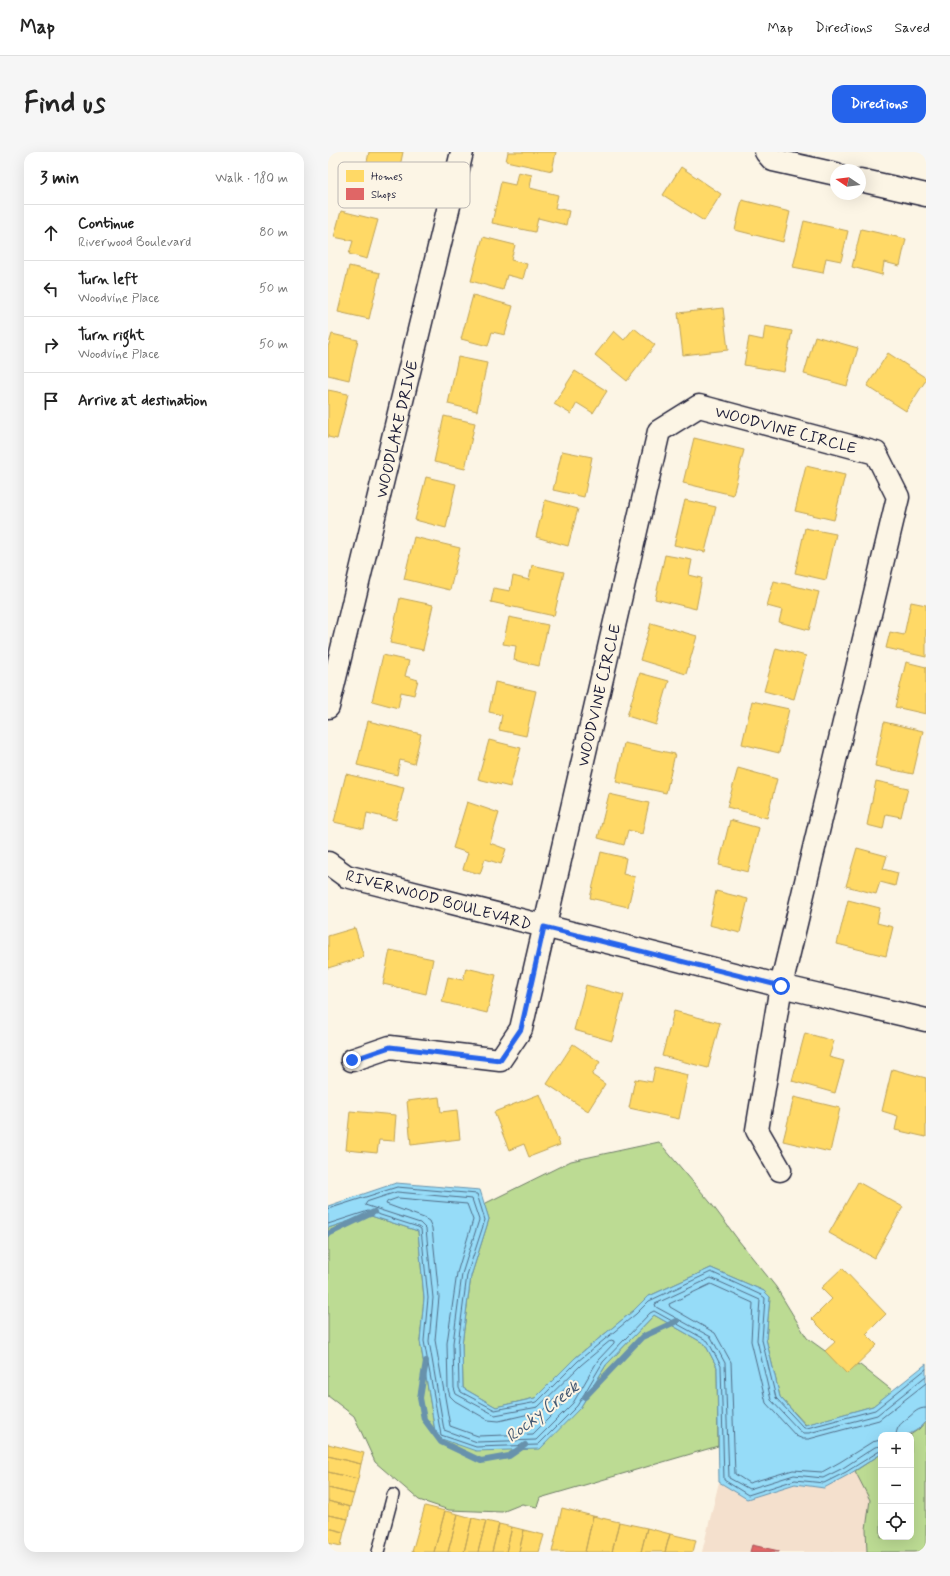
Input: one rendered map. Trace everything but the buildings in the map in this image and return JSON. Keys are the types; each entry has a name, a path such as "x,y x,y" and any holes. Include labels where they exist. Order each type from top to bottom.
{"street":[{"name":"WOODLAKE DRIVE","path":"460,162 462,152"},
{"path":"766,152 773,160 830,173"},
{"path":"866,181 926,194"},
{"name":"WOODLAKE DRIVE","path":"328,707 448,208"},
{"name":"WOODVINE CIRCLE","path":"352,1060 390,1047 500,1060 521,1029 659,431 699,406 876,453 898,497 781,986 758,1130 780,1170"},
{"name":"RIVERWOOD BOULEVARD","path":"328,863 346,876 781,986 926,1020"}],"lane":[{"path":"378,1552 393,1496"}],"shaded area":[{"path":"855,1471 870,1500 866,1529 867,1552 702,1552 719,1482 747,1499 795,1484 824,1488"}],"green space":[{"path":"659,1142 710,1202 776,1287 807,1338 839,1361 860,1365 893,1391 873,1406 806,1425 780,1397 766,1339 770,1297 764,1291 711,1268 647,1297 633,1311 575,1358 535,1398 496,1407 463,1388 462,1344 471,1276 489,1219 484,1204 571,1161"},
{"path":"368,1215 418,1231 424,1298 420,1341 436,1437 580,1408 606,1365 654,1315 705,1344 717,1367 718,1446 540,1498 537,1507 522,1504 502,1512 449,1510 419,1500 375,1462 354,1416 328,1396 328,1228"},
{"path":"926,1421 926,1552 867,1552 866,1529 870,1500 855,1471 878,1456 878,1540 914,1540 914,1432"}],"water":[{"path":"396,1183 480,1190 489,1219 471,1276 462,1344 463,1388 496,1407 535,1398 575,1358 633,1311 647,1297 711,1268 764,1291 770,1297 766,1339 780,1397 805,1425 873,1406 926,1364 926,1421 913,1432 878,1432 878,1456 824,1488 795,1484 747,1499 719,1482 717,1367 705,1344 654,1315 606,1365 580,1408 540,1449 476,1451 436,1437 420,1341 424,1298 418,1231 368,1215 328,1228 328,1206"}],"waterway":[{"name":"Rocky Creek","path":"328,1234 374,1212"},
{"name":"Rocky Creek","path":"585,1397 642,1337 677,1321"},
{"name":"Rocky Creek","path":"426,1361 420,1398 424,1419 441,1442 481,1461 509,1456 525,1445"}],"route":[{"path":"352,1060 390,1047 500,1060 521,1029 544,927 781,986"}]}
